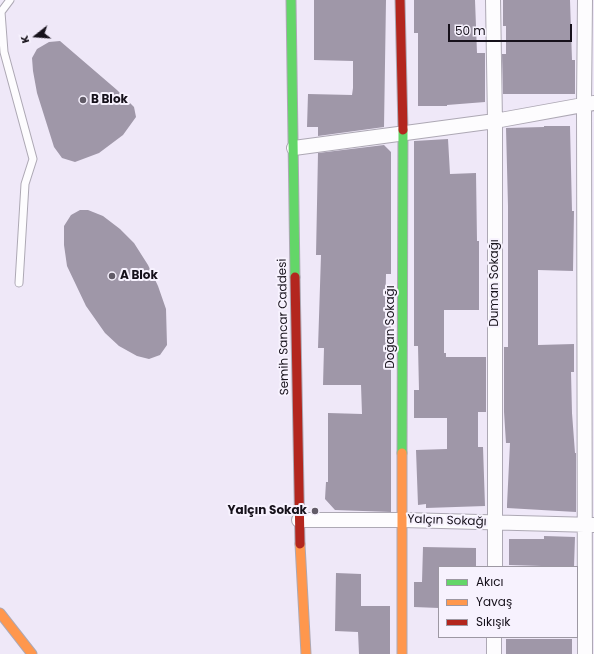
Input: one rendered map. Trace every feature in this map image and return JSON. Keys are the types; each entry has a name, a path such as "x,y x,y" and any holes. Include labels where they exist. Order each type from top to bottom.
{"main road":[{"name":"Semih Sancar Caddesi","path":"291,0 299,520 306,654"},
{"name":"Doğan Sokağı","path":"400,0 403,133 402,654"},
{"path":"0,613 32,654"}],"street":[{"name":"Duman Sokağı","path":"493,0 496,121 495,566"},
{"path":"584,654 589,525 589,104 585,0"},
{"path":"294,148 496,121 589,104"},
{"name":"Yalçın Sokağı","path":"299,520 403,520 589,525"},
{"path":"494,638 494,654"}],"lane":[{"path":"10,0 2,12 4,52 33,159 25,184 19,283"}],"building":[{"path":"314,0 386,0 384,127 318,136 318,127 307,127 308,94 352,95 353,88 353,61 314,60"},
{"path":"414,0 475,0 477,53 485,53 485,102 447,106 418,106 418,33 414,33"},
{"path":"503,0 570,0 572,60 575,60 575,94 503,94 502,54 506,54 506,26 503,26"},
{"name":"B Blok","path":"60,41 117,90 134,107 136,117 123,135 99,153 75,162 62,158 54,147 37,93 33,71 32,58 37,49 49,42"},
{"path":"570,126 572,211 574,211 573,271 538,270 538,345 574,344 574,372 571,372 572,413 576,453 576,512 507,508 510,443 506,443 504,412 504,347 508,347 508,206 506,128"},
{"path":"448,139 450,174 476,173 477,241 479,241 479,310 444,310 444,353 446,353 446,357 486,357 486,412 478,412 478,447 483,447 485,506 426,508 426,504 418,505 416,450 447,449 447,418 414,418 414,390 419,390 418,346 414,346 414,141"},
{"path":"384,145 391,152 391,274 386,274 385,321 391,321 391,512 335,510 325,499 326,482 328,482 328,413 362,414 361,385 323,385 324,348 318,348 321,255 316,255 318,153"},
{"name":"A Blok","path":"80,210 88,210 103,216 120,229 134,243 148,265 158,286 166,309 167,345 160,355 149,359 137,356 119,346 105,333 86,306 67,266 64,245 64,226 71,215"},
{"path":"544,536 575,537 574,566 509,565 509,539 544,539"},
{"path":"423,547 476,548 476,566 438,566 438,608 414,607 414,582 422,582"},
{"path":"336,573 361,574 361,606 390,606 390,654 359,654 358,632 335,631"},
{"path":"506,639 572,639 572,654 506,654"}],"traffic: fast":[{"path":"291,0 295,277"},
{"path":"402,453 403,130"}],"traffic: slow":[{"path":"402,453 402,654"},
{"path":"300,544 306,654"},
{"path":"0,613 32,654"}],"traffic: jam":[{"path":"400,0 403,130"},
{"path":"295,277 300,544"}],"place":[{"name":"B Blok","path":"83,100"},
{"name":"A Blok","path":"112,276"},
{"name":"Yalçın Sokak","path":"315,511"}]}
